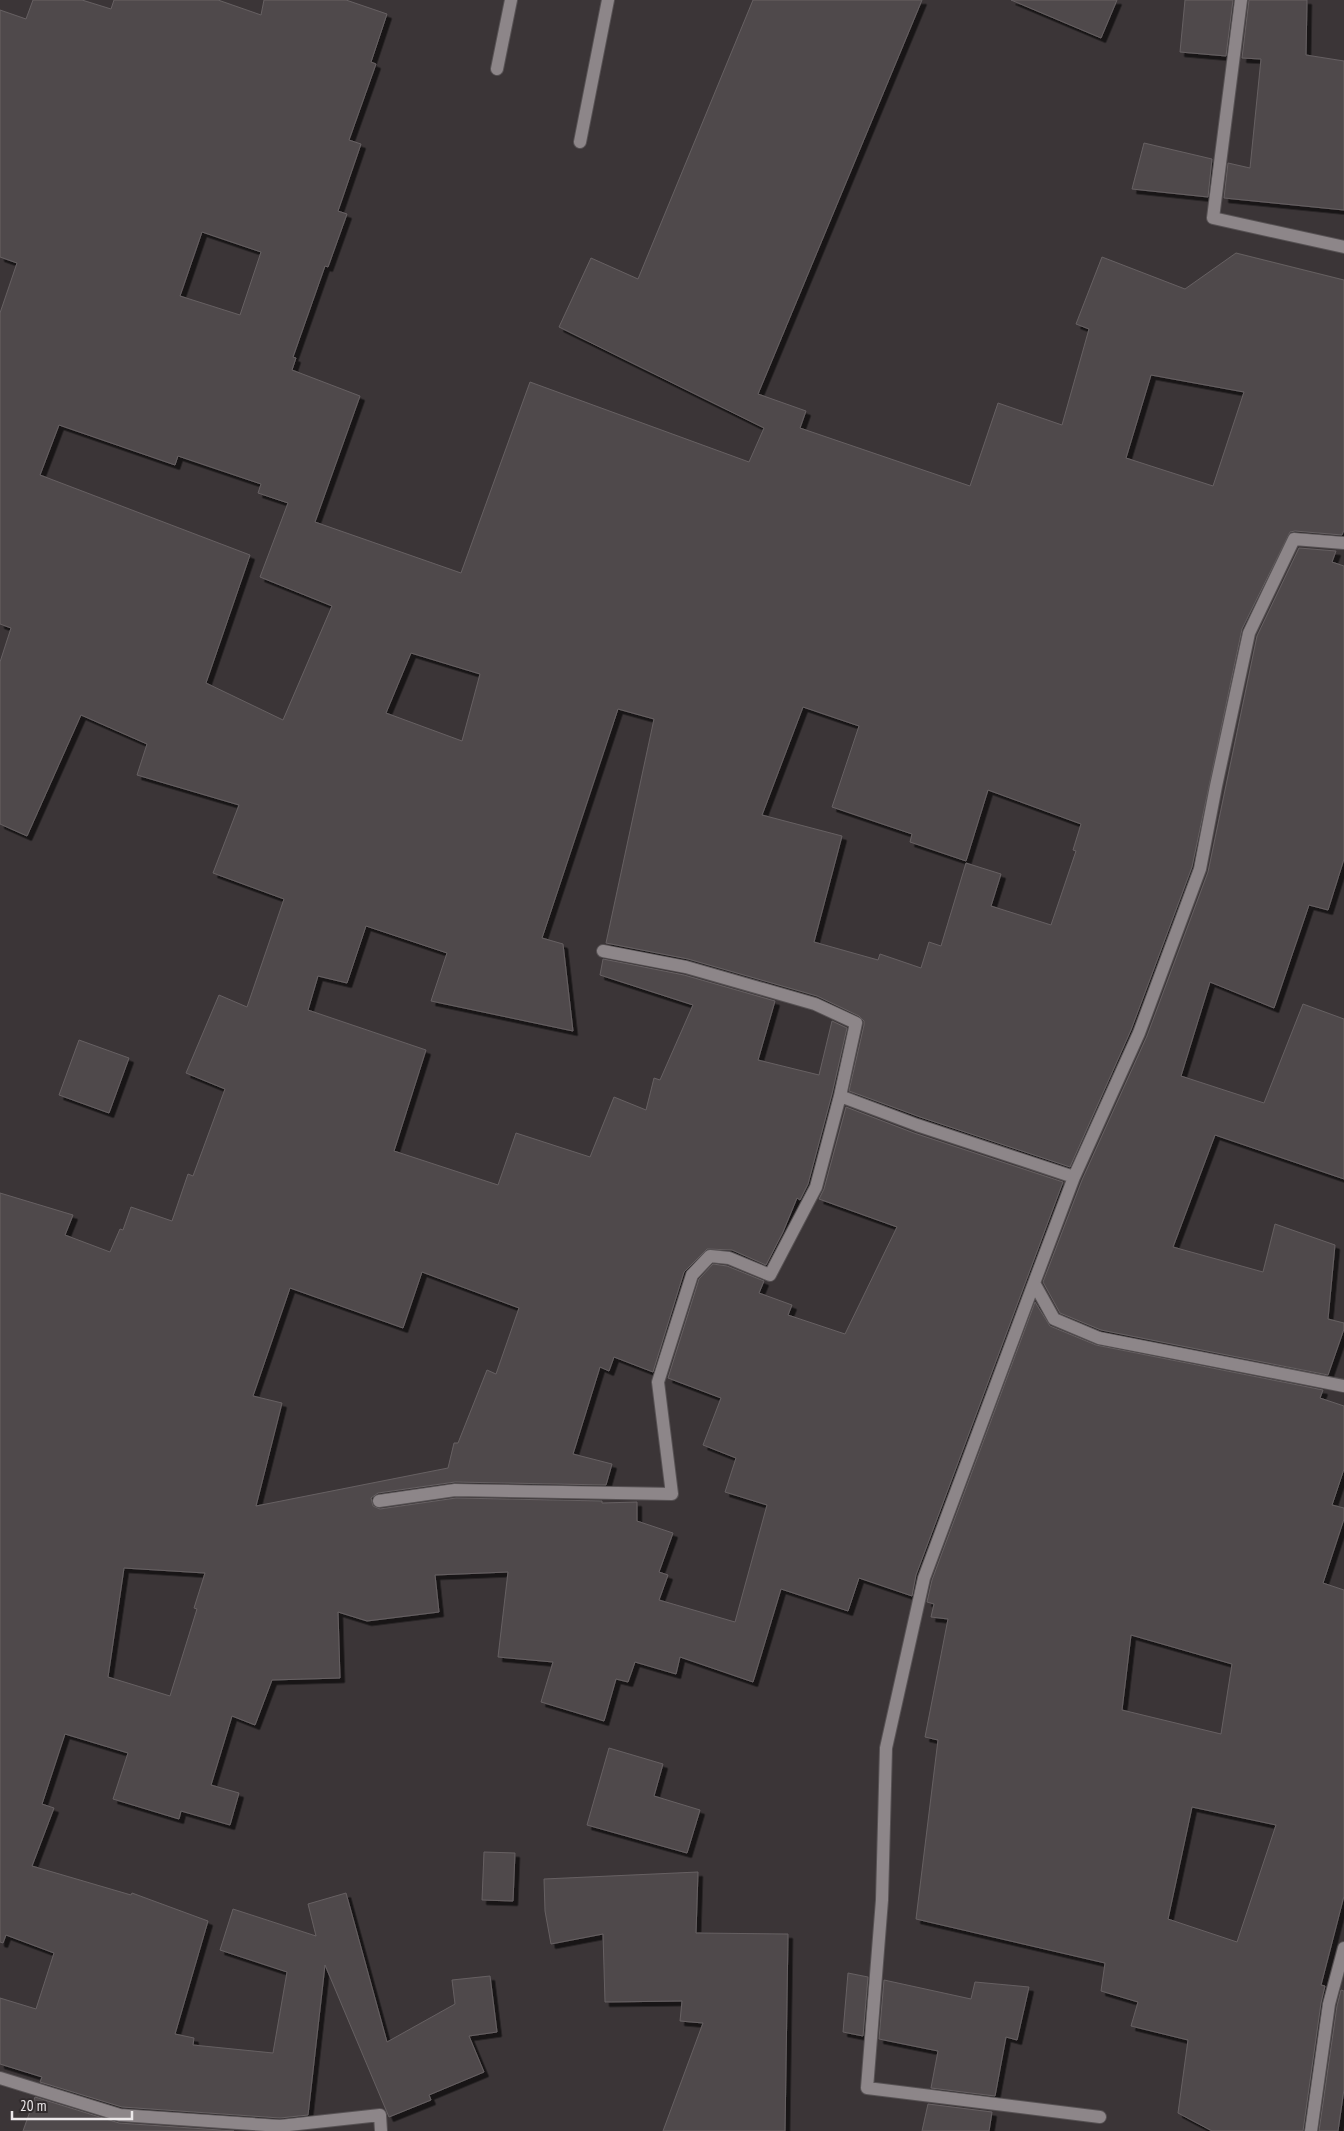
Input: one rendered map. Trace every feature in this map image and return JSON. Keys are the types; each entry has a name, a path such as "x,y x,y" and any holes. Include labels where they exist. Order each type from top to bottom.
{"street":[{"path":"497,69 511,0"},
{"path":"580,142 608,0"},
{"path":"1242,0 1213,218 1344,247"},
{"path":"1100,2117 867,2088 882,1900 886,1748 924,1578 1074,1177 1139,1033 1200,869 1249,633 1294,539 1344,543"},
{"path":"379,1501 455,1490 672,1494 658,1382 692,1275 710,1256 729,1258 770,1275 816,1188 840,1096 856,1023 815,1004 686,967 604,950"},
{"path":"840,1096 917,1125 1074,1177"},
{"path":"1034,1283 1054,1319 1099,1338 1344,1386"},
{"path":"1311,2131 1329,2004 1344,1948"},
{"path":"0,2078 120,2114 280,2126 380,2115 380,2131"}],"building":[{"path":"33,0 82,0 111,9 114,0 218,0 261,15 264,0 346,0 387,14 371,62 376,64 349,140 361,144 338,211 347,214 328,267 325,266 293,357 296,358 292,370 360,396 315,522 461,573 530,382 749,462 764,428 559,327 591,258 638,279 753,0 922,0 758,394 806,411 800,428 970,486 998,403 1062,425 1089,329 1076,324 1102,257 1185,289 1236,253 1344,280 1344,530 1342,535 1290,532 1242,629 1192,867 1131,1030 1070,1167 849,1091 864,1025 864,1021 859,1016 817,996 688,959 606,943 654,719 618,709 542,938 563,944 573,1031 431,1001 447,953 366,926 347,983 318,976 308,1010 426,1050 394,1151 498,1185 516,1133 590,1157 614,1097 646,1110 654,1078 660,1080 693,1005 600,975 603,959 684,975 775,1001 758,1060 819,1075 832,1021 847,1028 808,1184 800,1200 797,1198 783,1232 766,1265 732,1250 707,1249 684,1272 653,1372 614,1357 609,1371 600,1367 573,1454 612,1464 606,1485 455,1482 378,1493 371,1498 373,1506 380,1509 456,1498 602,1501 602,1503 637,1502 637,1521 673,1533 659,1572 668,1575 659,1600 735,1622 767,1505 725,1492 736,1458 703,1445 721,1398 668,1378 699,1279 713,1264 727,1266 764,1281 759,1293 792,1305 788,1315 845,1334 897,1227 819,1199 824,1189 846,1107 914,1133 1063,1182 916,1575 912,1596 859,1578 848,1611 781,1589 753,1682 680,1657 676,1674 635,1662 628,1682 616,1679 604,1721 541,1702 553,1662 498,1657 508,1572 435,1575 439,1612 367,1621 338,1612 340,1678 272,1680 255,1725 232,1716 211,1785 239,1793 230,1825 181,1811 179,1819 113,1799 128,1753 65,1734 42,1804 54,1808 32,1866 131,1895 132,1893 208,1921 175,2034 194,2038 193,2045 273,2053 287,1972 220,1950 233,1909 316,1936 308,1904 346,1893 387,2042 455,2004 452,1980 490,1976 497,2032 469,2036 484,2072 429,2095 431,2100 389,2117 325,1965 308,2115 280,2118 122,2107 40,2082 42,2077 0,2064 0,1998 36,2009 54,1953 6,1935 3,1943 0,1942 0,1193 73,1215 65,1235 110,1252 120,1229 123,1230 131,1207 172,1221 188,1174 193,1176 225,1089 186,1073 219,995 247,1007 284,899 213,873 239,805 137,775 147,744 81,715 27,836 0,824 0,662 11,628 0,624 0,313 17,263 0,257 0,10 26,19","holes":["202,232 261,252 240,315 180,296","1151,375 1244,392 1213,486 1126,458","59,425 175,465 178,456 261,484 258,493 288,503 260,577 332,606 283,720 206,683 250,555 40,475","411,653 480,674 462,741 386,713","803,707 859,726 832,807 912,834 910,842 966,861 988,790 1081,824 1073,850 1076,851 1051,925 991,906 1001,874 966,863 941,946 929,942 921,968 880,954 878,960 814,942 842,836 762,815","422,1272 519,1308 496,1374 487,1370 458,1443 454,1443 448,1468 256,1506 282,1403 253,1396 290,1288 403,1328","124,1568 205,1573 194,1608 197,1609 170,1696 108,1677"]},
{"path":"1011,0 1117,0 1101,38"},
{"path":"1185,0 1233,0 1226,56 1180,52"},
{"path":"1249,0 1307,0 1306,55 1344,61 1344,210 1224,198 1228,163 1250,168 1261,59 1242,58"},
{"path":"1144,143 1212,159 1208,197 1132,189"},
{"path":"1299,548 1336,551 1332,562 1344,566 1344,859 1328,910 1309,905 1274,1008 1210,982 1181,1076 1264,1103 1303,1004 1344,1019 1344,1179 1215,1135 1173,1247 1263,1272 1275,1224 1335,1245 1328,1319 1344,1323 1344,1329 1328,1375 1101,1330 1060,1313 1043,1282 1082,1180 1147,1036 1208,872 1257,636"},
{"path":"79,1040 129,1058 109,1113 59,1095"},
{"path":"1035,1302 1050,1326 1096,1345 1323,1390 1320,1398 1344,1406 1344,1469 1332,1505 1344,1508 1344,1519 1323,1583 1344,1590 1344,1896 1321,1985 1325,1986 1303,2131 1212,2131 1178,2113 1188,2040 1131,2026 1138,2002 1101,1991 1105,1963 916,1919 938,1740 925,1737 948,1619 931,1617 934,1604 927,1602 932,1580","holes":["1131,1635 1232,1664 1221,1734 1122,1710","1192,1807 1276,1825 1237,1942 1168,1919"]},
{"path":"609,1748 663,1764 654,1796 700,1810 687,1853 587,1825"},
{"path":"484,1852 515,1853 513,1901 482,1900"},
{"path":"698,1872 696,1933 788,1934 785,2131 663,2131 703,2023 680,2021 682,2001 605,2002 603,1934 551,1944 545,1911 544,1879"},
{"path":"848,1973 868,1977 863,2036 843,2032"},
{"path":"884,1980 971,1999 975,1982 1029,1987 1017,2040 1006,2037 995,2096 931,2088 938,2051 879,2039"},
{"path":"1341,1990 1344,1991 1344,2089 1338,2131 1319,2131 1337,2006"},
{"path":"35,2097 119,2123 234,2131 23,2131"},
{"path":"928,2104 992,2112 989,2131 922,2131"}]}
